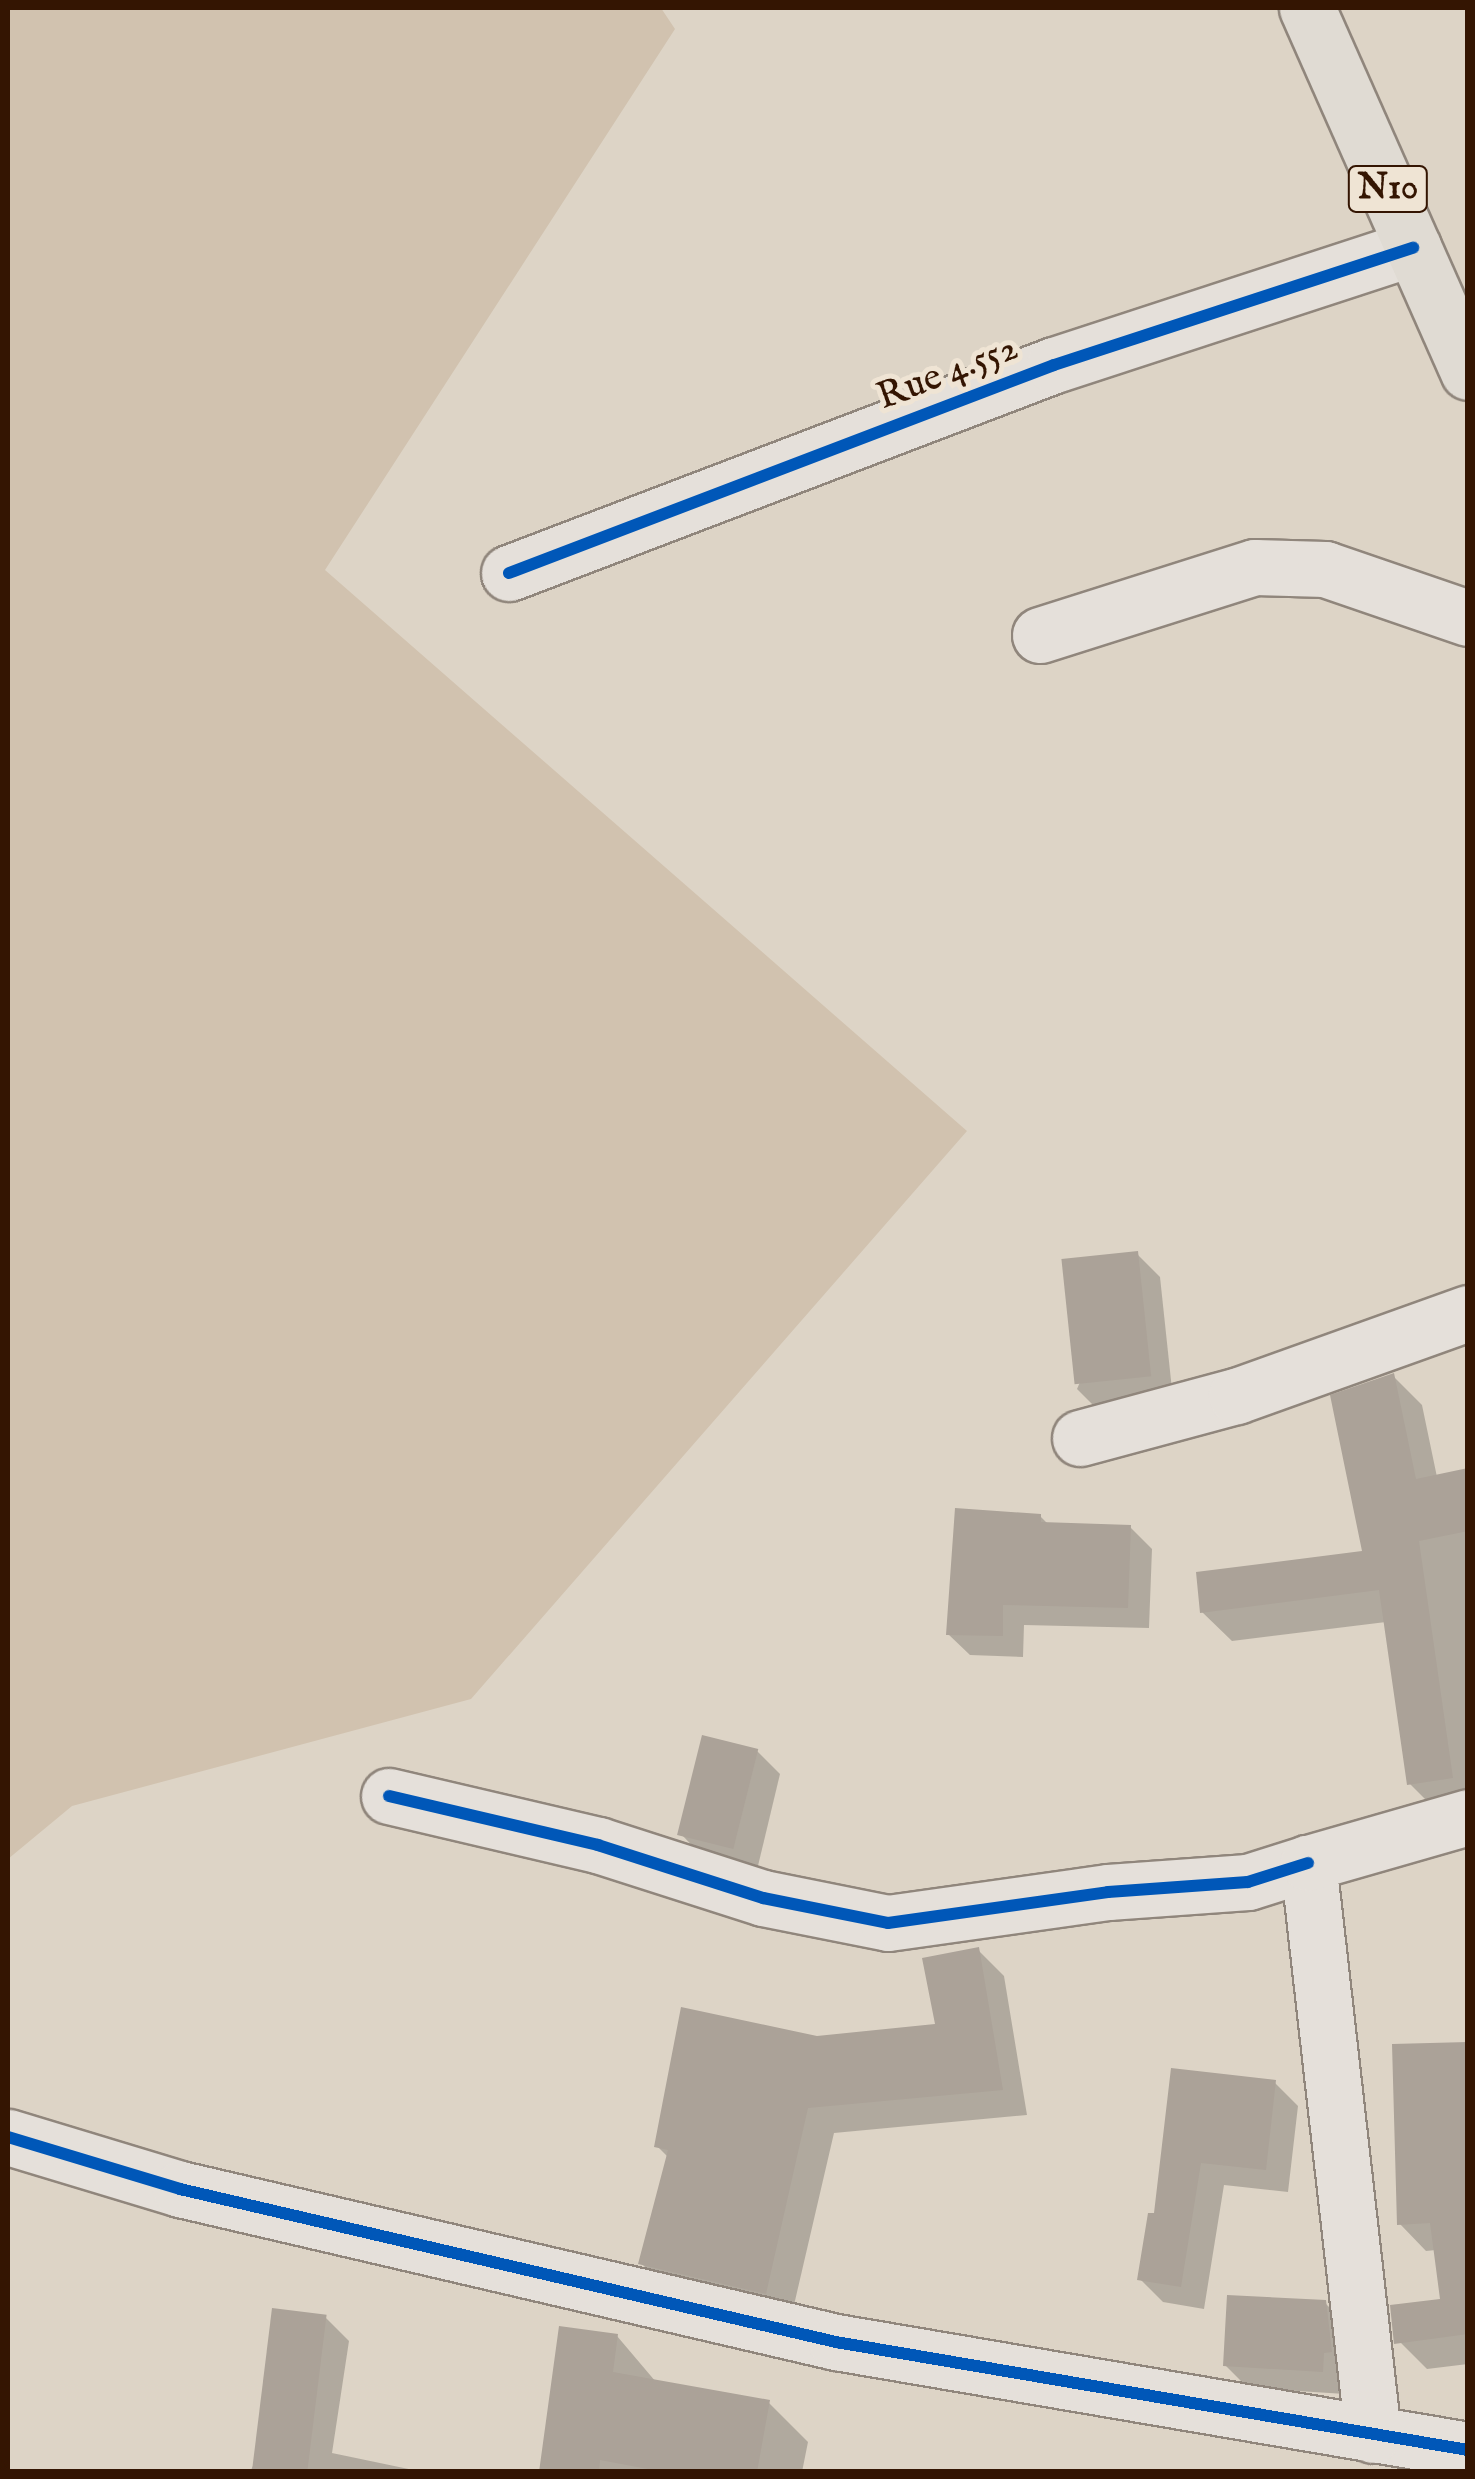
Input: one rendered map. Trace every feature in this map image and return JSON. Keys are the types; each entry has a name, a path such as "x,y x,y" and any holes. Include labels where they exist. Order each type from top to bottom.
{"highway":[{"name":"N10","path":"1308,8 1468,372"}],"street":[{"name":"Rue 4.552","path":"510,573 1054,365 1413,248"},
{"path":"1040,635 1255,567 1325,569 1468,618"},
{"path":"1080,1438 1236,1396 1468,1313"},
{"path":"389,1796 598,1845 780,1902 888,1923 1108,1892 1248,1882 1468,1816"},
{"path":"1308,1862 1373,2435"},
{"path":"8,2137 180,2189 836,2342 1468,2450"}],"shaded area":[{"path":"8,8 661,8 675,29 325,570 967,1131 471,1699 72,1806 8,1859"}],"building":[{"path":"1138,1251 1151,1376 1075,1384 1061,1259"},
{"path":"1394,1373 1416,1479 1468,1468 1468,1531 1419,1541 1453,1778 1407,1785 1379,1590 1200,1613 1196,1572 1362,1551 1330,1395"},
{"path":"955,1508 1041,1514 1041,1522 1131,1525 1128,1608 1003,1605 1003,1636 946,1635"},
{"path":"702,1735 758,1749 733,1849 677,1835"},
{"path":"979,1947 1003,2090 808,2108 766,2294 638,2264 668,2150 654,2147 681,2007 817,2036 935,2024 922,1958"},
{"path":"1468,2042 1468,2334 1394,2344 1390,2305 1440,2299 1430,2223 1397,2225 1392,2044"},
{"path":"1171,2068 1276,2080 1266,2170 1201,2163 1181,2287 1137,2280 1148,2213 1154,2213"},
{"path":"1227,2295 1326,2300 1332,2352 1324,2353 1323,2372 1223,2366"},
{"path":"272,2308 327,2315 307,2472 252,2472"},
{"path":"559,2326 618,2334 613,2372 770,2400 757,2472 664,2472 600,2460 599,2472 539,2472"}],"cycle path":[{"path":"509,573 1054,365 1413,248"},
{"path":"389,1796 598,1845 763,1898 888,1923 1108,1892 1248,1882 1308,1863"},
{"path":"8,2137 180,2189 836,2342 1468,2450"}]}
